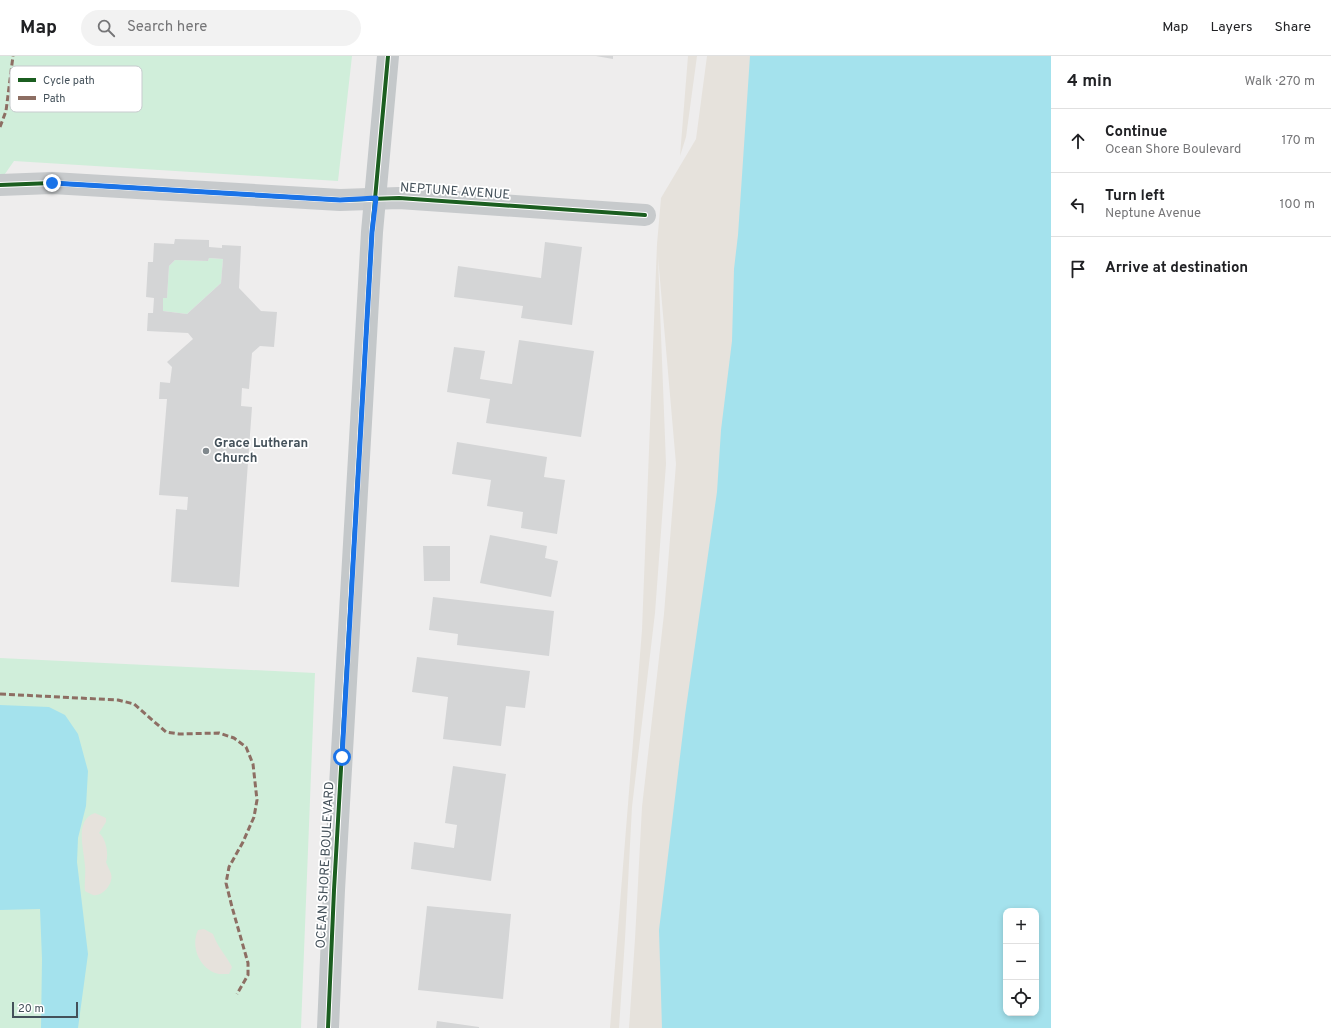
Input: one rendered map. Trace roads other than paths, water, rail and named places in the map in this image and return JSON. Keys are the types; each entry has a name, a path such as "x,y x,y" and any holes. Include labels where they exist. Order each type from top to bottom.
{"main road":[{"name":"OCEAN SHORE BOULEVARD","path":"328,1028 372,232 388,56"}],"street":[{"name":"NEPTUNE AVENUE","path":"0,185 52,183 340,200 399,198 644,215"}],"water":[{"path":"750,56 1051,56 1051,1028 662,1028 659,930 685,715 717,492 721,430 732,341 734,269 738,235"},
{"path":"0,705 49,707 65,715 78,734 88,771 86,806 78,838 77,862 88,954 78,1028 41,1028 42,959 40,909 0,910"}],"place":[{"name":"Grace Lutheran Church","path":"206,451"}]}
